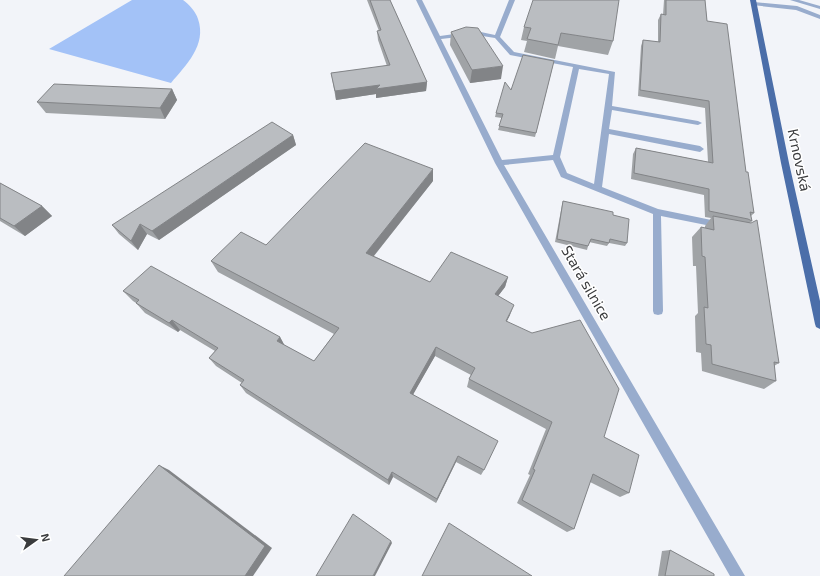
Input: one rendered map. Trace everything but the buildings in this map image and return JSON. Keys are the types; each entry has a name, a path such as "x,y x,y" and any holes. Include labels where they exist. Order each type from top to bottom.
{"main road":[{"name":"Krnovská","path":"753,2 785,163 820,324"}],"street":[{"name":"Stará silnice","path":"419,0 499,164 738,576"},
{"path":"497,38 512,0"},
{"path":"793,0 820,8"},
{"path":"806,0 820,8"},
{"path":"753,2 797,8 820,17"},
{"path":"437,38 476,33 497,38 512,54 613,73 598,189"},
{"path":"576,67 556,157 564,175 657,212 727,226"},
{"path":"608,107 698,123"},
{"path":"605,131 700,149"},
{"path":"499,164 556,157"},
{"path":"657,212 658,312"}],"shaded area":[{"path":"132,0 183,0 192,8 197,16 200,28 200,37 194,54 171,83 49,49"}]}
